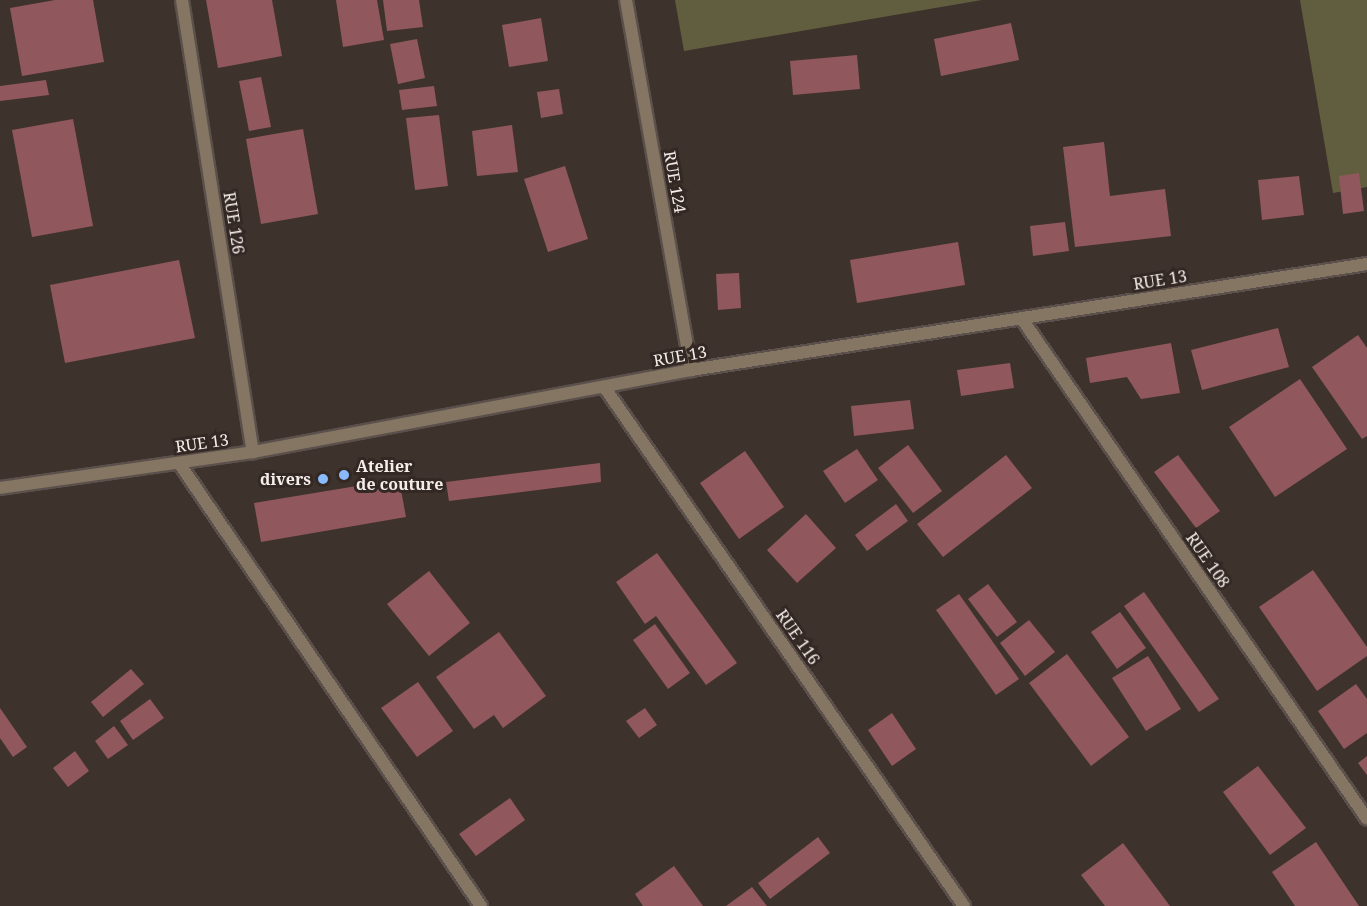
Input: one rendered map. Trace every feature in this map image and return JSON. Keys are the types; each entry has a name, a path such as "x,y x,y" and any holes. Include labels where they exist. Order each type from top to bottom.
{"street":[{"name":"RUE 126","path":"182,0 253,452"},
{"name":"RUE 124","path":"626,0 691,370"},
{"name":"RUE 13","path":"0,488 253,452 605,388 691,370 1367,264"},
{"name":"RUE 108","path":"1022,319 1367,819"},
{"name":"RUE 116","path":"605,388 964,906"},
{"path":"179,463 481,906"}],"shaded area":[{"path":"675,0 982,0 684,51"},
{"path":"1300,0 1367,0 1367,187 1333,193"}],"building":[{"path":"55,0 93,0 104,62 22,76 10,8"},
{"path":"206,0 272,0 282,56 218,68"},
{"path":"336,0 377,0 384,40 343,47"},
{"path":"383,0 419,0 423,27 387,31"},
{"path":"541,18 548,61 509,67 502,25"},
{"path":"1011,23 1019,60 941,76 934,39"},
{"path":"417,39 425,78 398,84 390,44"},
{"path":"857,55 860,89 793,95 790,61"},
{"path":"261,77 271,127 249,131 239,81"},
{"path":"46,80 49,95 0,101 0,86"},
{"path":"434,86 437,106 402,110 399,90"},
{"path":"559,89 563,114 541,118 537,92"},
{"path":"439,115 448,186 415,190 406,118"},
{"path":"73,119 93,226 32,237 12,130"},
{"path":"512,125 518,172 477,176 472,131"},
{"path":"303,129 318,214 261,224 246,139"},
{"path":"1104,142 1110,196 1165,189 1171,236 1075,247 1063,147"},
{"path":"565,166 588,239 548,252 524,179"},
{"path":"1359,173 1364,211 1343,214 1339,176"},
{"path":"1299,176 1304,215 1262,220 1258,180"},
{"path":"1065,222 1069,251 1033,256 1030,226"},
{"path":"958,242 965,285 857,303 850,260"},
{"path":"179,260 195,338 65,363 50,285"},
{"path":"739,273 741,308 718,310 716,274"},
{"path":"1278,328 1289,367 1202,390 1191,350"},
{"path":"1358,335 1367,348 1367,436 1362,439 1312,367"},
{"path":"1171,343 1180,393 1141,399 1127,377 1090,383 1086,358"},
{"path":"1010,363 1014,388 961,396 957,370"},
{"path":"1300,379 1347,449 1275,497 1229,427"},
{"path":"910,400 914,429 854,436 851,406"},
{"path":"908,445 942,491 913,513 878,468"},
{"path":"857,449 878,480 845,503 823,471"},
{"path":"745,451 784,507 739,539 700,483"},
{"path":"1006,455 1032,488 943,557 917,524"},
{"path":"1178,455 1220,511 1196,528 1154,472"},
{"path":"600,463 601,482 449,501 446,482"},
{"path":"399,479 406,517 261,542 254,503"},
{"path":"896,504 908,521 867,551 855,535"},
{"path":"806,514 836,548 797,583 767,550"},
{"path":"657,553 737,663 706,685 656,616 645,624 616,582"},
{"path":"1313,570 1367,647 1367,656 1317,691 1259,607"},
{"path":"429,571 470,623 429,656 387,604"},
{"path":"988,584 1017,622 997,637 968,599"},
{"path":"1144,592 1219,699 1199,712 1124,606"},
{"path":"959,594 1019,679 996,695 936,610"},
{"path":"1120,612 1146,648 1117,669 1091,632"},
{"path":"1029,620 1055,652 1025,676 1000,643"},
{"path":"655,624 690,673 668,689 633,640"},
{"path":"499,632 546,696 503,728 494,715 474,729 436,677"},
{"path":"1067,654 1129,737 1091,766 1029,683"},
{"path":"1148,656 1181,709 1146,731 1112,678"},
{"path":"131,669 144,684 103,717 91,702"},
{"path":"418,682 453,731 417,757 381,708"},
{"path":"1356,684 1367,699 1367,733 1344,749 1318,711"},
{"path":"150,699 164,718 133,740 120,721"},
{"path":"0,708 27,747 13,757 0,738"},
{"path":"645,708 657,725 639,738 626,721"},
{"path":"892,713 916,749 892,766 868,730"},
{"path":"114,726 128,745 108,759 95,741"},
{"path":"75,751 89,771 68,787 53,768"},
{"path":"1367,756 1367,775 1358,763"},
{"path":"1258,766 1306,828 1270,855 1223,792"},
{"path":"510,798 525,820 476,856 459,834"},
{"path":"818,837 830,853 770,899 758,883"},
{"path":"1316,842 1359,906 1295,906 1272,872"},
{"path":"1123,843 1170,906 1105,906 1081,875"},
{"path":"674,866 703,906 643,906 635,894"},
{"path":"752,887 767,906 726,906"}],"place":[{"name":"Atelier de couture","path":"344,475"},
{"name":"divers","path":"323,479"}]}
